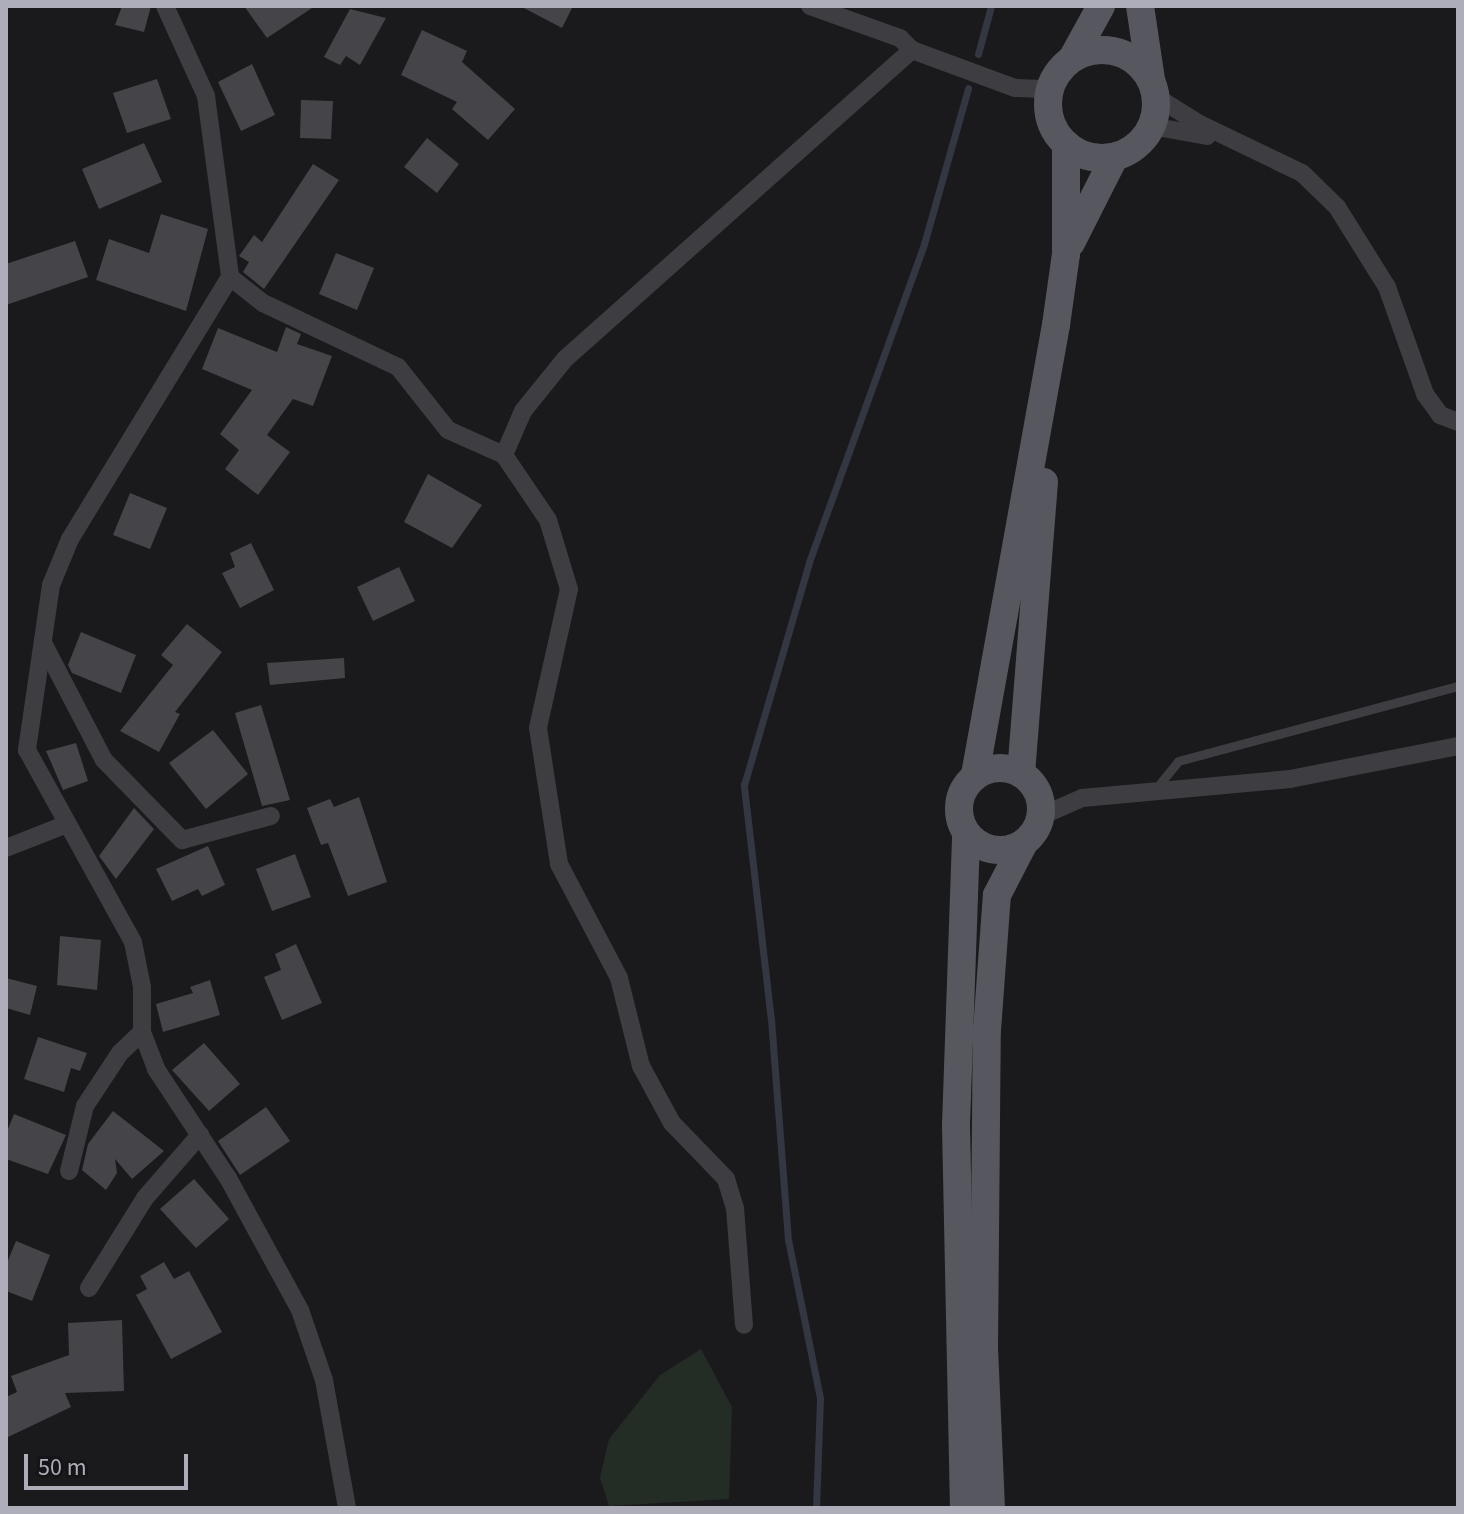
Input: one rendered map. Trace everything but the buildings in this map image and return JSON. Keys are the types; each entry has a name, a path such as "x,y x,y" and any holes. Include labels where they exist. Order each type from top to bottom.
{"main road":[{"path":"964,1508 956,1125 966,833 958,802 975,775 1066,254 1066,144 1049,115 1050,89 1073,57 1101,6"},
{"path":"1066,144 1089,156 1115,156 1130,150 1151,126 1153,88 1140,6"},
{"path":"1073,57 1099,50 1126,55 1153,88"},
{"path":"1066,254 1115,156"},
{"path":"1021,774 1056,325"},
{"path":"975,775 1007,768 1021,774 1034,785 1041,816 997,895 985,1126 984,1350 991,1508"},
{"path":"966,833 992,850 1024,843"},
{"path":"956,1125 976,1131 985,1126"}],"street":[{"path":"810,6 900,38 912,50 1015,88 1050,89"},
{"path":"173,9 206,96 230,277 70,539 51,585 27,750 133,942 142,987 142,1032 156,1069 200,1135 300,1310 324,1380 347,1508"},
{"path":"504,455 523,411 565,359 912,50"},
{"path":"1153,88 1198,123 1302,173 1337,207 1387,287 1425,394 1440,415 1458,422"},
{"path":"1151,126 1190,129 1245,149 1337,207"},
{"path":"230,277 263,303 398,367 448,430 504,455 548,520 569,589 538,728 559,864 619,978 641,1066 672,1123 726,1179 735,1208 744,1325"},
{"path":"43,643 104,760 182,840 271,816"},
{"path":"1041,816 1082,798 1290,779 1458,746"},
{"path":"6,848 67,824"},
{"path":"69,1171 85,1106 120,1053 142,1032"},
{"path":"89,1288 145,1198 200,1135"}],"lane":[{"path":"1152,794 1178,761 1458,686"}],"shaded area":[{"path":"701,1349 732,1407 729,1499 609,1506 600,1478 609,1439 660,1375"}],"waterway":[{"path":"978,54 991,6"},
{"path":"816,1508 820,1398 788,1240 771,1020 744,785 809,562 924,244 968,88"}]}
